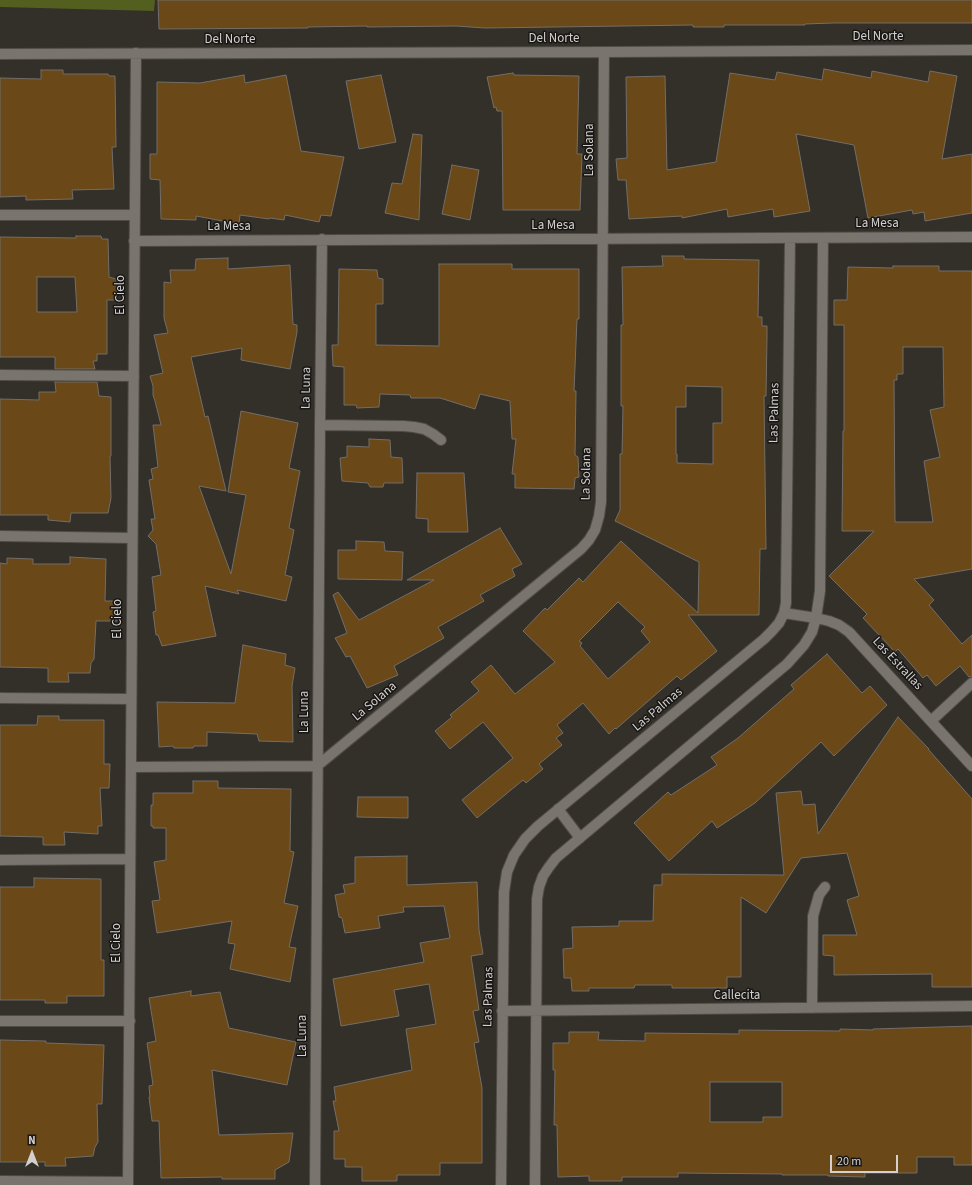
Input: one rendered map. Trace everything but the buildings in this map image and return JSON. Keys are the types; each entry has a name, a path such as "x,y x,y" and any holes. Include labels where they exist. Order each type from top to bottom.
{"lane":[{"name":"Del Norte","path":"0,54 972,50"},
{"name":"La Solana","path":"317,766 581,549 595,530 601,502 604,52"},
{"name":"El Cielo","path":"128,1184 136,53"},
{"path":"0,215 134,215"},
{"name":"La Mesa","path":"134,241 972,237"},
{"name":"Las Palmas","path":"501,1185 504,892 507,872 514,855 525,839 538,826 764,639 779,623 784,613 786,603 790,238"},
{"path":"535,1185 536,899 539,887 549,866 556,858 787,664 812,632 816,618 820,591 823,238"},
{"name":"La Luna","path":"316,1185 317,766 322,240"},
{"path":"0,375 134,376"},
{"path":"320,425 414,427 424,429 441,440"},
{"path":"0,536 132,538"},
{"name":"Las Estrallas","path":"784,613 816,618 839,625 849,632 972,766"},
{"path":"931,721 972,683"},
{"path":"0,698 131,699"},
{"path":"130,768 317,766"},
{"path":"558,809 580,838"},
{"path":"0,860 130,859"},
{"path":"812,1008 813,916 819,895 824,887"},
{"name":"Callecita","path":"502,1011 972,1006"},
{"path":"0,1021 130,1021"},
{"path":"0,1181 128,1184"}],"green space":[{"path":"0,0 155,0 154,11 0,7"}]}
